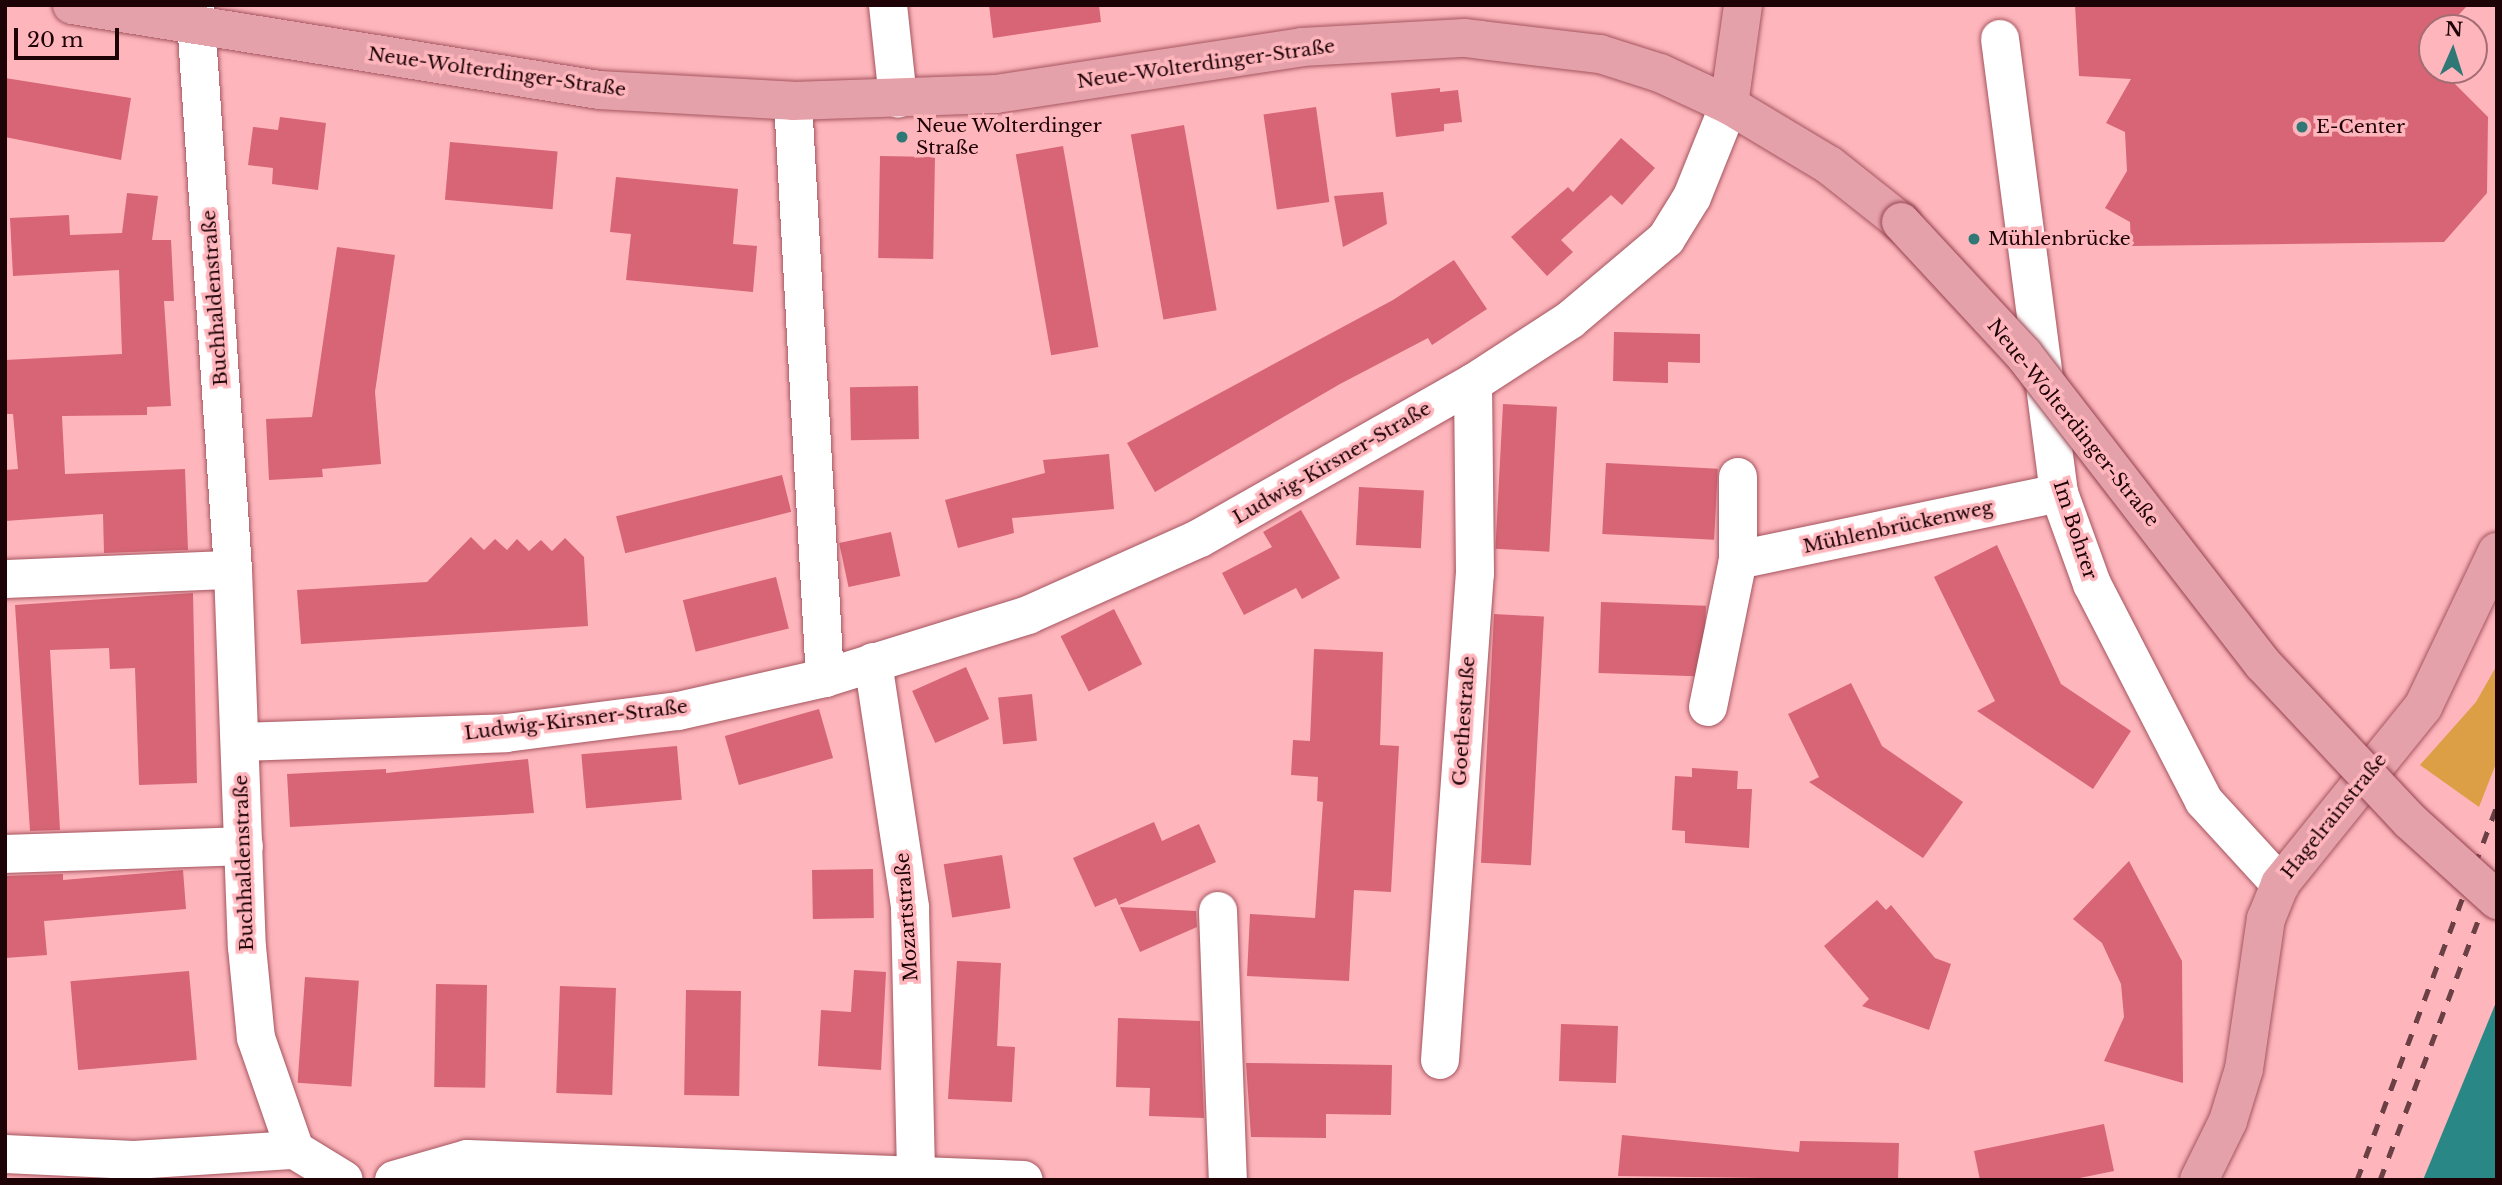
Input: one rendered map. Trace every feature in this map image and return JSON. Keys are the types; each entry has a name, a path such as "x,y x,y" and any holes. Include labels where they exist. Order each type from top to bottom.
{"main road":[{"name":"Neue-Wolterdinger-Straße","path":"72,5 196,16 599,90 793,101 996,94 1302,47 1465,38 1600,54 1660,73 1728,105 1829,165 1901,222 2024,355 2263,664 2410,821 2497,900"},
{"path":"1728,105 1743,5"},
{"name":"Hagelrainstraße","path":"2199,1180 2228,1121 2244,1069 2266,919 2280,884 2423,707 2497,552"}],"street":[{"path":"888,5 898,98"},
{"name":"Buchhaldenstraße","path":"196,16 233,570 243,846 256,1038 295,1150"},
{"name":"Im Bohrer","path":"2000,39 2059,493 2092,584 2204,801 2280,884"},
{"path":"793,101 825,678"},
{"name":"Ludwig-Kirsner-Straße","path":"240,742 506,733 678,711 825,678 1028,615 1200,538 1473,383 1580,313 1666,239 1692,197 1728,105"},
{"name":"Goethestraße","path":"1440,1060 1475,574 1473,383"},
{"path":"1708,708 1738,560 1738,477"},
{"name":"Mühlenbrückenweg","path":"1738,560 2059,493"},
{"path":"5,579 233,570"},
{"name":"Mozartstraße","path":"873,662 910,908 938,1176"},
{"path":"5,854 243,846"},
{"path":"1218,911 1228,1180"},
{"path":"5,1154 134,1160 295,1150 344,1180"},
{"path":"394,1180 467,1159 1024,1180"}],"shaded area":[{"path":"2497,665 2497,761 2479,807 2420,765 2476,702"}],"water":[{"path":"2497,1000 2497,1180 2423,1180"}],"building":[{"path":"989,5 1099,5 1101,22 993,38"},
{"name":"E-Center","path":"2075,5 2468,5 2459,14 2418,14 2418,84 2455,84 2488,117 2487,193 2444,242 2131,246 2130,222 2105,208 2127,171 2125,132 2106,123 2131,79 2079,76"},
{"path":"5,78 131,98 121,160 5,137"},
{"path":"1440,88 1440,92 1458,90 1462,122 1444,124 1444,131 1396,137 1391,93"},
{"path":"1316,107 1329,202 1277,209 1264,114"},
{"path":"280,117 326,123 318,190 272,184 273,168 248,165 253,127 278,130"},
{"path":"1184,125 1217,310 1163,320 1131,134"},
{"path":"1621,138 1655,168 1622,205 1611,195 1561,240 1573,252 1547,276 1511,237 1568,187 1573,192"},
{"path":"450,142 558,151 553,209 445,200"},
{"path":"1063,146 1098,347 1051,355 1016,154"},
{"path":"880,156 935,157 933,259 878,258"},
{"path":"616,177 738,189 733,244 757,246 753,292 626,280 631,234 610,232"},
{"path":"1383,192 1387,224 1343,247 1334,196"},
{"path":"127,193 158,196 152,240 171,240 174,301 164,301 171,406 147,407 147,415 62,416 65,474 185,469 188,550 104,553 103,514 5,521 5,470 18,469 13,414 5,414 5,360 122,354 119,270 13,276 10,218 69,215 70,235 122,233"},
{"path":"337,247 395,255 375,392 381,464 322,469 323,477 269,480 266,419 312,417"},
{"path":"1454,260 1487,309 1432,345 1428,338 1340,384 1155,492 1127,443 1393,300"},
{"path":"1614,332 1700,334 1700,363 1668,362 1668,383 1613,381"},
{"path":"918,386 919,439 851,440 850,387"},
{"path":"1503,404 1557,407 1549,552 1495,549"},
{"path":"1109,454 1114,509 1012,518 1014,533 958,548 945,500 1045,473 1043,460"},
{"path":"1606,463 1718,469 1714,540 1602,534"},
{"path":"782,475 791,512 625,553 616,516"},
{"path":"1359,487 1424,490 1421,548 1356,545"},
{"path":"1301,510 1340,578 1302,599 1296,588 1244,615 1222,573 1272,547 1263,532"},
{"path":"891,532 900,576 849,587 839,543"},
{"path":"471,537 484,550 495,539 507,550 517,539 529,551 541,540 552,551 565,538 584,557 588,626 301,644 297,590 427,582"},
{"path":"1997,545 2061,684 2131,731 2093,789 1977,711 1995,701 1934,577"},
{"path":"776,577 789,628 696,652 683,600"},
{"path":"193,593 197,783 139,785 135,668 110,669 109,648 50,650 60,830 30,831 15,605"},
{"path":"1601,602 1706,606 1703,677 1599,673"},
{"path":"1114,609 1142,664 1089,691 1061,636"},
{"path":"1494,614 1544,617 1531,865 1481,863"},
{"path":"1314,649 1383,652 1380,745 1399,746 1391,892 1354,890 1349,981 1247,976 1250,914 1315,918 1323,802 1317,801 1318,777 1291,775 1293,740 1310,741"},
{"path":"966,667 989,719 935,743 912,691"},
{"path":"1851,683 1882,746 1963,802 1923,858 1809,782 1819,777 1788,714"},
{"path":"1032,694 1037,741 1003,744 998,698"},
{"path":"819,709 833,758 739,785 725,736"},
{"path":"677,746 682,800 586,808 581,754"},
{"path":"528,759 534,813 290,827 287,774 386,769 386,773"},
{"path":"1692,768 1738,771 1737,789 1752,789 1749,848 1685,843 1685,831 1672,830 1675,776 1692,777"},
{"path":"1154,822 1162,841 1199,824 1216,862 1119,905 1116,898 1095,907 1073,858"},
{"path":"1002,855 1010,908 952,918 944,864"},
{"path":"2129,861 2182,961 2183,1083 2104,1061 2124,1017 2121,984 2102,943 2073,919"},
{"path":"873,869 874,918 813,919 812,870"},
{"path":"183,870 186,909 44,921 47,955 5,958 5,876 63,874 63,880"},
{"path":"1877,900 1886,910 1891,905 1935,958 1951,964 1929,1030 1862,1006 1869,999 1824,946"},
{"path":"1120,907 1196,911 1197,927 1140,952"},
{"path":"957,961 1001,963 997,1046 1015,1047 1012,1102 948,1099"},
{"path":"854,970 886,972 881,1070 818,1066 821,1010 851,1012"},
{"path":"189,971 197,1060 78,1070 70,981"},
{"path":"305,977 359,981 351,1087 298,1083"},
{"path":"436,984 487,985 485,1088 434,1087"},
{"path":"560,986 616,988 612,1095 556,1093"},
{"path":"686,990 741,991 739,1096 684,1095"},
{"path":"1118,1018 1200,1021 1204,1118 1149,1116 1150,1088 1116,1087"},
{"path":"1561,1024 1618,1026 1616,1083 1559,1081"},
{"path":"1246,1063 1392,1065 1391,1115 1326,1114 1326,1138 1251,1137"},
{"path":"2104,1124 2114,1171 2070,1180 1980,1180 1974,1151"},
{"path":"1622,1135 1799,1152 1800,1141 1899,1143 1898,1180 1618,1176"}],"railway":[{"path":"2357,1180 2497,806"},
{"path":"2380,1180 2497,871"}],"place":[{"name":"E-Center","path":"2302,127"},
{"name":"Neue Wolterdinger Straße","path":"902,137"},
{"name":"Mühlenbrücke","path":"1974,239"}]}
